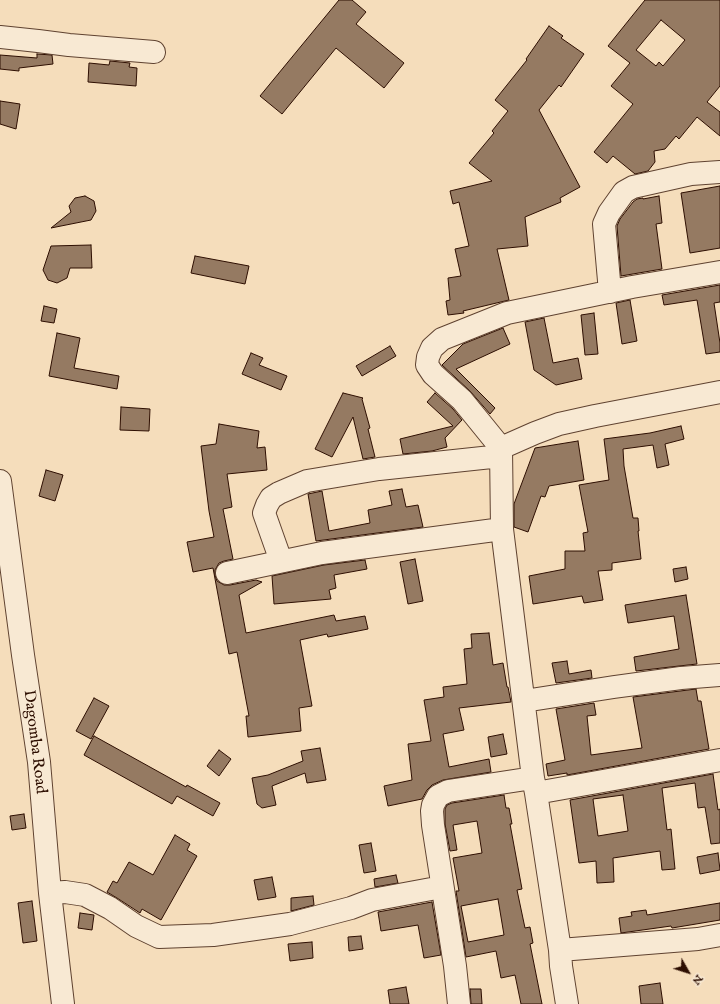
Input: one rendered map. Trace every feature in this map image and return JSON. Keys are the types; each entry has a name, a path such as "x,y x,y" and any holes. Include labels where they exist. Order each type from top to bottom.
{"street":[{"path":"0,37 69,45 154,52"},
{"path":"610,292 604,224 609,213 624,192 633,187 691,174 720,172"},
{"path":"567,1004 534,786 513,624 502,529 501,452 462,400 433,374 427,364 428,357 432,348 442,338 507,312 720,272"},
{"path":"281,561 264,513 271,498 307,481 379,469 501,452 534,433 559,424 720,392"},
{"name":"Dagomba Road","path":"0,480 39,762 50,893 63,1004"},
{"path":"227,573 322,553 502,529"},
{"path":"524,702 614,687 681,678 720,675"},
{"path":"459,1004 455,966 433,825 433,805 438,796 448,791 534,786 720,760"},
{"path":"50,893 65,892 85,895 110,908 136,926 159,937 214,935 290,924 351,908 372,900 442,886"},
{"path":"560,950 698,940 720,935"}],"building":[{"path":"339,0 352,0 366,12 356,24 404,63 384,88 336,48 282,114 260,96"},
{"path":"645,0 720,0 720,86 707,102 720,112 720,136 697,117 679,139 676,136 665,149 654,151 655,162 648,171 635,174 613,156 607,163 594,152 633,104 611,86 630,63 608,46","holes":["661,20 685,40 663,66 659,62 656,66 636,50"]},
{"path":"549,26 563,36 561,38 584,54 561,87 559,85 539,110 580,187 560,198 561,202 525,217 528,246 497,249 509,300 463,311 464,313 448,315 446,301 450,300 448,278 461,276 455,249 469,246 459,202 453,204 450,191 492,181 469,163 494,133 492,131 508,111 495,100 527,60 526,59"},
{"path":"37,54 52,55 53,64 19,68 19,71 0,69 0,55 37,58"},
{"path":"110,61 130,63 129,67 137,68 136,86 88,82 89,63 109,65"},
{"path":"0,101 20,104 16,129 0,124"},
{"path":"720,186 720,248 690,253 681,193"},
{"path":"85,196 94,201 96,211 91,220 51,228 71,212 69,206 75,198"},
{"path":"659,196 662,223 656,224 662,269 621,276 617,226 620,219 637,199"},
{"path":"91,245 92,268 70,268 67,278 57,283 48,280 43,270 51,246"},
{"path":"195,256 249,266 245,284 191,273"},
{"path":"720,285 720,302 714,303 720,352 706,354 697,300 664,305 662,295"},
{"path":"630,300 637,341 622,344 616,303"},
{"path":"44,306 57,309 54,323 41,321"},
{"path":"594,313 598,354 585,355 581,315"},
{"path":"544,318 553,363 578,358 582,379 556,385 534,370 525,322"},
{"path":"503,328 510,344 456,369 495,408 490,414 470,391 442,365 463,344"},
{"path":"57,333 80,338 74,368 119,376 117,389 49,376"},
{"path":"390,346 396,356 362,376 356,366"},
{"path":"251,353 263,358 259,365 287,376 281,390 242,374"},
{"path":"343,393 363,398 362,399 370,428 368,429 375,457 363,459 353,417 332,457 315,449"},
{"path":"435,393 453,409 462,420 445,438 447,447 432,451 403,454 400,439 453,426 427,402"},
{"path":"121,407 150,409 149,431 120,430"},
{"path":"219,424 259,431 257,448 265,447 267,470 227,474 232,507 223,509 233,559 219,563 215,570 217,581 224,585 256,580 262,582 239,595 246,633 334,615 336,621 365,616 368,629 328,637 327,634 300,640 312,706 299,708 301,731 248,737 246,716 249,716 237,652 229,654 213,568 193,572 187,542 214,537 209,511 201,446 216,444"},
{"path":"681,426 684,439 665,444 669,465 657,468 653,445 623,449 624,466 633,518 638,518 641,559 612,563 612,570 598,571 603,600 584,603 582,596 533,604 529,576 565,569 565,551 585,551 583,533 588,532 579,485 609,480 604,439 650,433"},
{"path":"578,441 584,480 549,486 545,497 541,496 528,532 514,527 514,504 535,448"},
{"path":"46,470 63,475 55,501 39,496"},
{"path":"402,489 406,507 418,505 423,527 316,541 308,494 322,491 329,531 370,523 368,510 392,505 389,491"},
{"path":"415,559 423,601 408,604 400,562"},
{"path":"365,560 367,569 334,575 336,588 329,590 331,599 274,604 272,576 324,565"},
{"path":"686,567 688,579 675,582 673,569"},
{"path":"686,595 697,664 636,671 634,657 679,649 674,616 628,623 625,605"},
{"path":"489,633 493,665 503,663 511,702 459,708 464,730 443,734 449,767 489,759 491,772 443,780 432,785 422,799 388,806 384,786 412,780 408,744 431,741 424,700 444,697 443,687 467,684 464,649 472,648 471,634"},
{"path":"567,661 569,674 591,670 592,678 556,683 552,663"},
{"path":"696,689 698,701 701,701 709,749 567,775 567,773 548,776 546,764 565,760 556,709 594,703 596,715 587,716 591,755 642,748 633,697"},
{"path":"94,698 109,706 91,739 76,731"},
{"path":"503,734 507,754 491,757 488,737"},
{"path":"94,736 186,787 187,785 220,803 213,816 177,796 172,804 84,755"},
{"path":"320,748 326,780 307,783 305,773 272,786 276,805 262,808 257,804 252,778 268,775 303,761 301,751"},
{"path":"219,750 231,759 219,776 207,766"},
{"path":"713,774 718,810 720,809 720,843 711,844 705,807 698,808 695,783 662,788 667,830 671,829 675,869 662,870 660,851 613,858 614,882 597,883 596,861 579,863 570,800","holes":["623,795 628,831 598,836 593,799"]},
{"path":"504,795 506,808 509,808 512,824 510,824 522,889 517,890 525,928 530,927 533,943 530,944 542,1004 521,1004 515,975 501,978 496,951 466,957 456,891 459,891 453,858 482,853 477,821 453,825 457,850 450,851 445,824 445,809 447,805","holes":["498,899 504,935 468,942 461,906"]},
{"path":"24,814 26,828 12,830 10,816"},
{"path":"175,835 190,844 187,850 197,856 161,920 142,909 140,913 107,892 113,881 117,883 129,862 153,875"},
{"path":"371,843 376,871 364,873 359,845"},
{"path":"718,853 720,870 700,874 697,857"},
{"path":"396,875 398,883 375,887 374,879"},
{"path":"272,877 276,897 258,900 254,880"},
{"path":"313,896 314,905 291,911 291,898"},
{"path":"32,901 37,941 23,943 18,903"},
{"path":"432,902 441,955 424,958 418,925 381,931 378,912"},
{"path":"720,903 720,920 672,928 671,926 621,933 619,918 632,916 631,912 646,910 647,915"},
{"path":"80,913 94,915 92,930 78,928"},
{"path":"361,936 363,949 349,951 348,937"},
{"path":"312,942 313,958 290,961 288,944"},
{"path":"660,983 663,1004 641,1004 639,986"},
{"path":"406,987 409,1004 390,1004 388,990"},
{"path":"470,989 481,989 482,1004 471,1004"}]}
